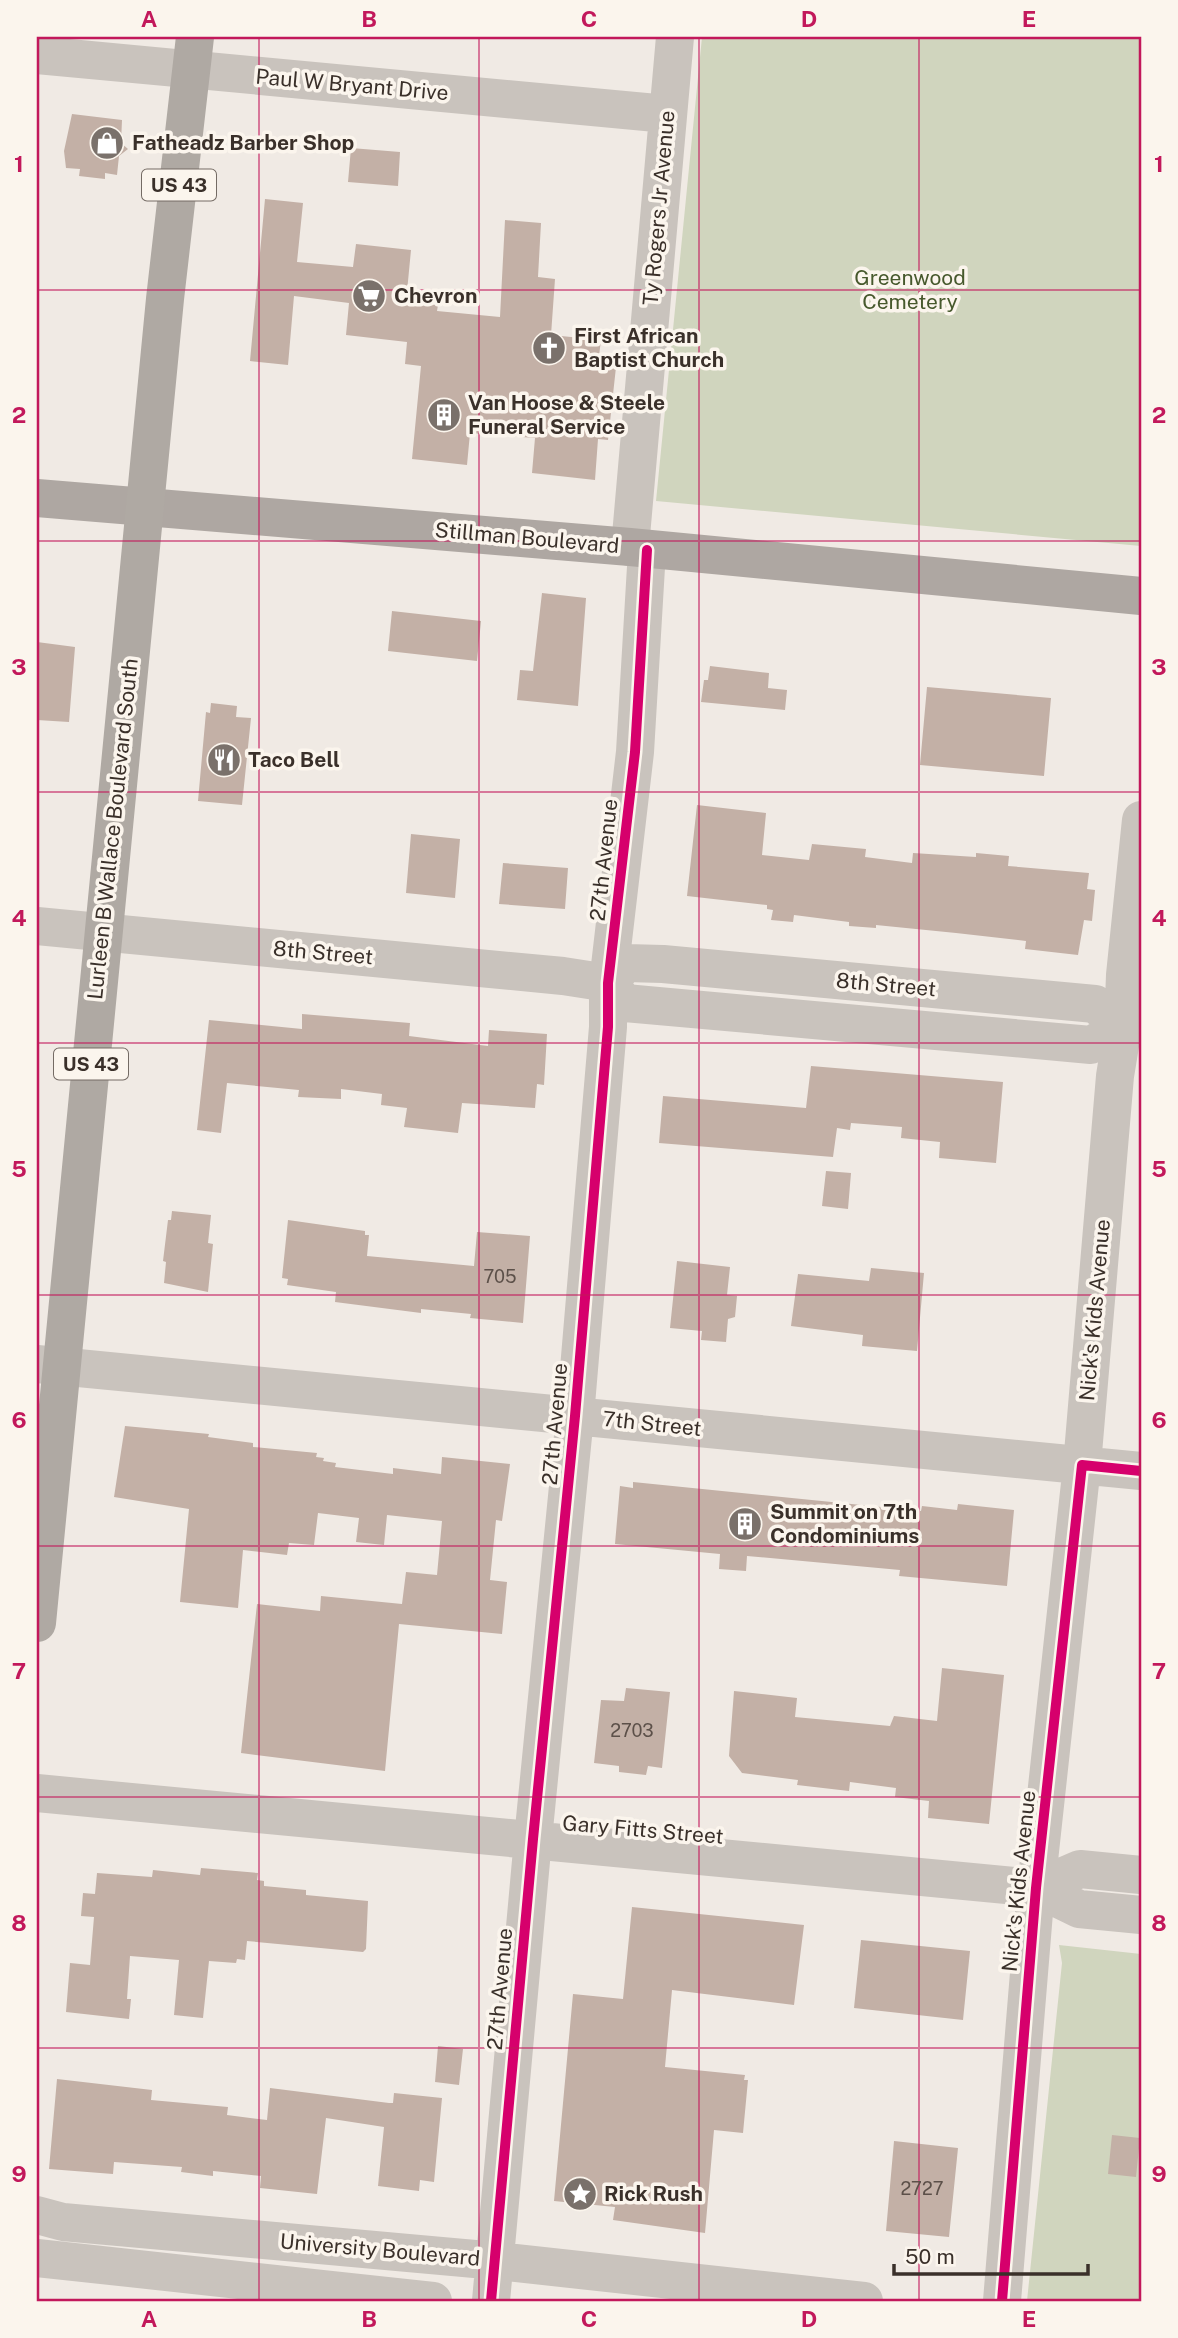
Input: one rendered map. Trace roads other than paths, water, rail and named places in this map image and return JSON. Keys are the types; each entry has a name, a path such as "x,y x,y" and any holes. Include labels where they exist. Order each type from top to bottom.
{"highway":[{"name":"Lurleen B Wallace Boulevard South","path":"37,1623 49,1366 102,932 193,53"}],"main road":[{"name":"Stillman Boulevard","path":"37,498 638,549 1141,596"}],"street":[{"name":"Ty Rogers Jr Avenue","path":"638,549 667,114 676,37"},
{"name":"Paul W Bryant Drive","path":"37,55 193,53 667,114"},
{"name":"27th Avenue","path":"491,2301 497,2261 533,1839 575,1416 607,1039 608,984 635,752 638,549"},
{"name":"Nick's Kids Avenue","path":"1002,2301 1036,1888 1082,1465 1115,1076 1132,1028 1125,975 1141,820"},
{"name":"8th Street","path":"37,926 549,975 608,984 625,1003 1082,1045 1091,1045 1132,1028"},
{"name":"7th Street","path":"49,1366 1141,1471"},
{"name":"Gary Fitts Street","path":"37,1793 1036,1888 1079,1909 1141,1915"},
{"name":"Gary Fitts Street","path":"1036,1888 1080,1869 1141,1875"},
{"name":"University Boulevard","path":"433,2301 49,2260 56,2244 50,2218 497,2261 864,2301"}],"place":[{"name":"Fatheadz Barber Shop","path":"107,143"},
{"name":"Chevron","path":"369,296"},
{"name":"First African Baptist Church","path":"549,348"},
{"name":"Van Hoose & Steele Funeral Service","path":"444,415"},
{"name":"Taco Bell","path":"224,760"},
{"name":"Summit on 7th Condominiums","path":"745,1524"},
{"name":"Rick Rush","path":"580,2194"}],"park label":[{"name":"Greenwood Cemetery","path":"910,290"}]}
